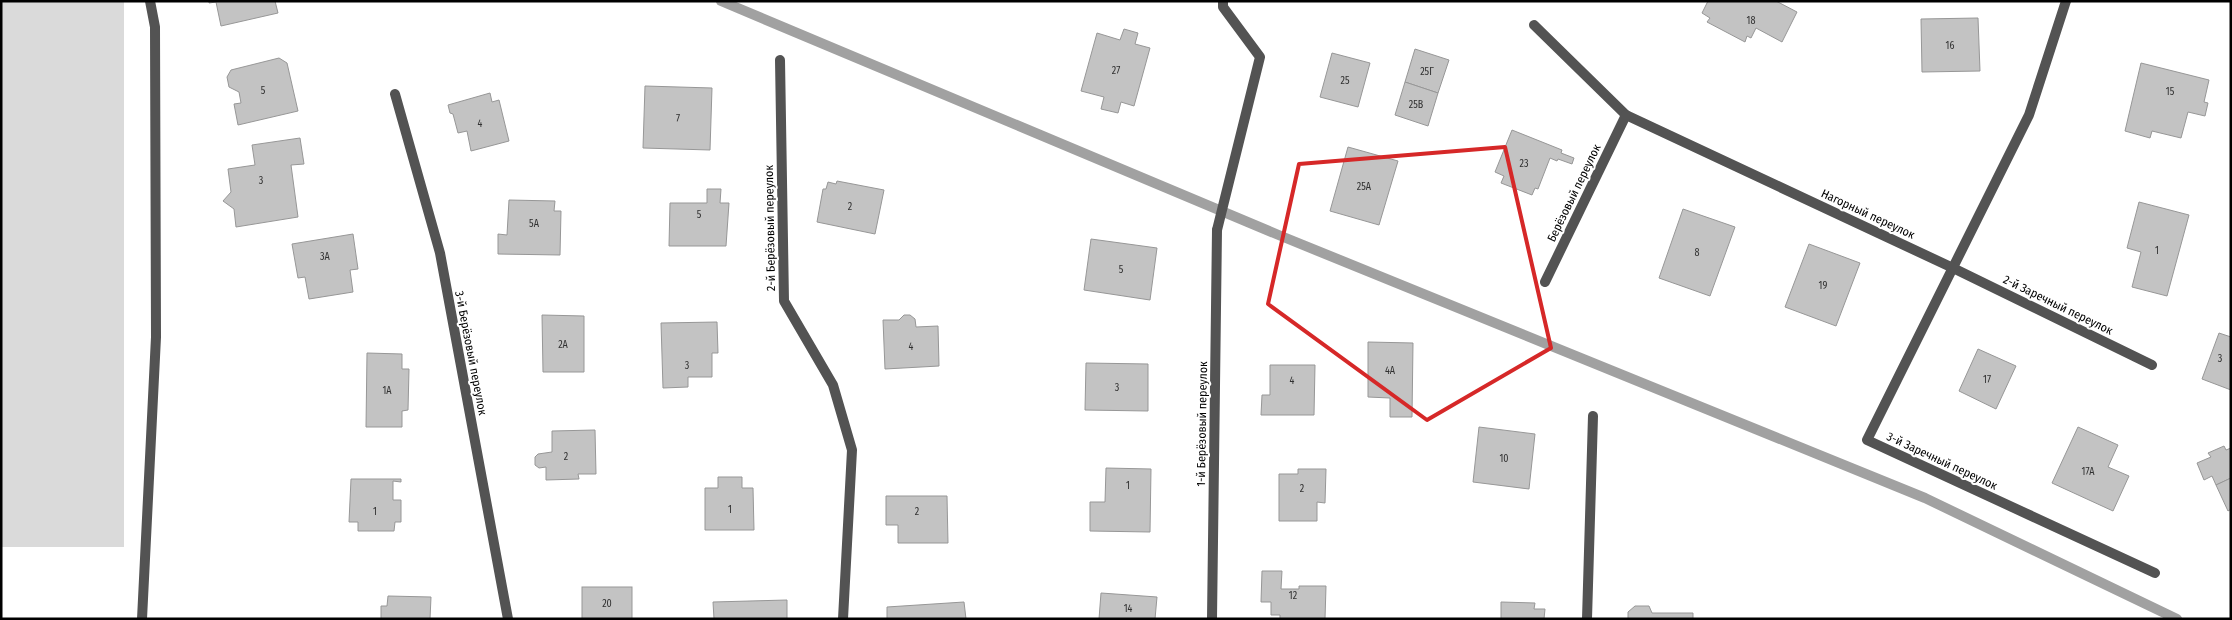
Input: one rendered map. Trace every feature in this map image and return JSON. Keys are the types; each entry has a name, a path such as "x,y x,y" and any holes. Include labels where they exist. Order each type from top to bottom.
{"street":[{"path":"142,619 156,336 154,27 150,1"},
{"name":"1-й Берёзовый переулок","path":"1212,619 1217,230 1260,57 1223,7 1223,1"},
{"path":"1953,268 2029,115 2066,1"},
{"name":"Нагорный переулок","path":"1534,25 1626,115 1953,268"},
{"name":"2-й Берёзовый переулок","path":"780,60 784,302 834,385 852,450 843,619"},
{"name":"3-й Берёзовый переулок","path":"395,94 440,253 508,619"},
{"name":"Берёзовый переулок","path":"1545,282 1626,115"},
{"name":"2-й Заречный переулок","path":"1953,268 2152,365"},
{"name":"3-й Заречный переулок","path":"1953,268 1867,440 2155,573"},
{"path":"1587,619 1593,416"}],"highlighted area":[{"path":"1505,147 1551,348 1427,420 1268,304 1299,164"}],"shaded area":[{"path":"1,1 124,1 124,547 1,547"}],"building":[{"path":"209,1 275,1 278,13 221,26 216,2 209,3"},
{"path":"1708,1 1776,1 1797,12 1782,42 1756,28 1751,38 1747,36 1745,42 1707,22 1710,18 1702,13"},
{"path":"1978,18 1980,71 1922,72 1921,19"},
{"path":"1124,29 1138,33 1135,44 1150,48 1134,106 1121,102 1118,113 1101,109 1104,97 1081,91 1097,33 1120,40"},
{"path":"1415,49 1449,60 1438,93 1405,82"},
{"path":"1332,53 1370,63 1358,107 1320,97"},
{"path":"279,58 287,63 298,111 238,125 234,104 241,103 239,92 229,87 227,77 231,70"},
{"path":"2141,63 2209,80 2204,102 2208,103 2205,116 2188,112 2181,138 2152,131 2150,138 2125,131"},
{"path":"1405,82 1438,93 1428,126 1395,115"},
{"path":"645,86 712,88 710,150 643,148"},
{"path":"490,93 492,102 499,100 509,141 471,151 467,131 458,133 453,114 450,113 448,105"},
{"path":"1512,130 1562,150 1561,153 1574,158 1572,164 1550,158 1538,189 1535,188 1532,195 1501,183 1504,176 1495,172"},
{"path":"300,138 304,164 291,165 298,217 236,227 234,209 223,201 231,192 228,169 255,165 252,145"},
{"path":"1348,147 1398,161 1379,225 1330,211"},
{"path":"837,181 884,190 875,234 817,222 823,189 826,189 828,182 836,184"},
{"path":"707,189 721,189 720,203 729,203 726,246 669,246 670,203 707,203"},
{"path":"509,200 555,201 554,211 561,211 560,255 498,254 498,234 507,235"},
{"path":"2139,202 2189,215 2167,296 2132,287 2141,252 2127,248"},
{"path":"1683,209 1735,227 1710,296 1659,278"},
{"path":"353,234 358,269 350,270 353,292 309,299 305,277 298,278 292,244"},
{"path":"1091,239 1157,248 1150,300 1084,290"},
{"path":"1809,244 1860,263 1836,326 1785,307"},
{"path":"542,315 584,316 584,372 543,372"},
{"path":"904,315 910,315 915,319 916,327 938,326 939,366 885,369 883,320 899,320"},
{"path":"717,322 718,353 712,353 712,377 688,377 688,387 663,388 661,323"},
{"path":"2219,333 2231,337 2231,390 2202,379"},
{"path":"1368,342 1413,343 1412,417 1390,417 1390,398 1368,397"},
{"path":"1978,349 2016,366 1996,409 1959,391"},
{"path":"367,353 402,354 402,369 409,369 408,410 402,411 402,427 366,427"},
{"path":"1086,363 1148,364 1148,411 1085,410"},
{"path":"1270,365 1315,365 1314,415 1261,415 1262,395 1270,395"},
{"path":"1479,427 1535,434 1529,489 1473,482"},
{"path":"2078,427 2118,445 2108,467 2129,476 2113,511 2052,483"},
{"path":"595,430 596,474 578,474 579,479 546,480 546,467 539,468 535,465 535,457 538,454 552,452 552,431"},
{"path":"2224,446 2226,450 2231,448 2231,478 2216,485 2212,476 2204,480 2197,463 2211,457 2208,453"},
{"path":"1106,468 1151,469 1150,532 1090,531 1090,502 1105,502"},
{"path":"1298,469 1326,469 1325,503 1317,502 1317,521 1279,521 1279,474 1298,474"},
{"path":"718,477 742,477 742,488 753,488 754,530 705,530 705,488 718,488"},
{"path":"2231,478 2231,509 2228,511 2216,485"},
{"path":"351,479 401,479 401,482 393,481 393,500 401,500 401,522 395,522 394,531 358,531 358,522 349,522"},
{"path":"886,496 947,496 948,543 898,543 898,525 886,525"},
{"path":"1262,571 1282,571 1281,589 1299,589 1299,586 1326,586 1325,619 1280,619 1280,615 1271,615 1271,602 1261,602"},
{"path":"582,587 632,587 632,619 582,619"},
{"path":"1101,593 1157,597 1155,619 1099,619"},
{"path":"388,596 431,597 430,619 381,619 381,606 387,606"},
{"path":"787,600 787,619 714,619 713,602"},
{"path":"964,602 966,619 887,619 887,607"},
{"path":"1501,602 1535,603 1534,609 1545,609 1544,619 1501,619"},
{"path":"1635,606 1649,606 1652,613 1693,613 1693,619 1628,619 1628,612"}],"waterway":[{"path":"721,1 1281,236 1925,498 2177,619"}]}
